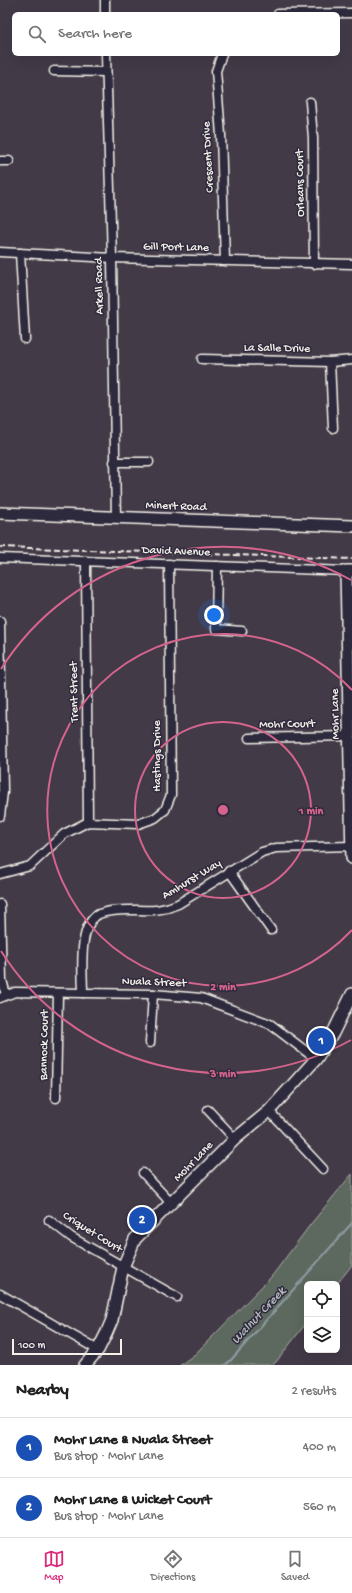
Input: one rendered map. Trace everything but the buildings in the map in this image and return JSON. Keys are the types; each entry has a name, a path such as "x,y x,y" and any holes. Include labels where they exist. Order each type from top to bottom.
{"street":[{"path":"105,0 106,12"},
{"path":"340,13 352,13"},
{"name":"Arkell Road","path":"106,56 112,258 116,518"},
{"name":"Crescent Drive","path":"221,56 216,71 216,93 221,136 225,261"},
{"path":"54,71 106,72"},
{"name":"Orleans Court","path":"310,102 313,138 314,264"},
{"name":"Gill Port Lane","path":"0,252 112,258 352,264"},
{"path":"20,253 26,339"},
{"name":"La Salle Drive","path":"202,359 330,362 352,360"},
{"path":"330,362 333,428"},
{"path":"114,462 149,462"},
{"name":"Minert Road","path":"0,513 352,526"},
{"name":"David Avenue","path":"0,558 349,571"},
{"name":"Trent Street","path":"86,561 88,822"},
{"name":"Hastings Drive","path":"0,874 30,866 64,834 88,822 138,824 155,818 165,810 171,795 169,564"},
{"path":"217,566 216,629 242,631"},
{"name":"Mohr Lane","path":"349,571 349,736 352,858"},
{"path":"0,621 3,792 0,816"},
{"name":"Mohr Court","path":"249,738 349,736"},
{"name":"Amhurst Way","path":"83,992 83,945 88,927 98,915 116,910 163,910 178,904 229,871 262,852 276,848 352,846"},
{"path":"229,871 271,930"},
{"path":"0,904 3,996"},
{"name":"Nuala Street","path":"3,996 15,992 83,992 153,994 201,998 270,1024 316,1059"},
{"name":"Bannock Court","path":"56,1098 58,993"},
{"path":"150,1043 153,994"},
{"name":"Mohr Lane","path":"85,1365 98,1350 112,1320 123,1267 135,1240 235,1139 269,1110 316,1059 333,1033 352,994"},
{"path":"208,1110 235,1139"},
{"path":"269,1110 323,1169"},
{"path":"143,1173 172,1204"},
{"name":"Criquet Court","path":"49,1220 71,1236 177,1297"},
{"path":"0,1294 98,1350"}],"green space":[{"path":"352,1174 352,1265 339,1281 304,1281 304,1326 276,1362 272,1365 180,1365 194,1355 272,1276 310,1225"}],"waterway":[{"name":"Walnut Creek","path":"225,1365 352,1223"}],"railway":[{"path":"0,547 352,559"}],"place":[{"name":"Mohr Lane & Nuala Street","path":"321,1041"},
{"name":"Mohr Lane & Wicket Court","path":"142,1220"}]}
